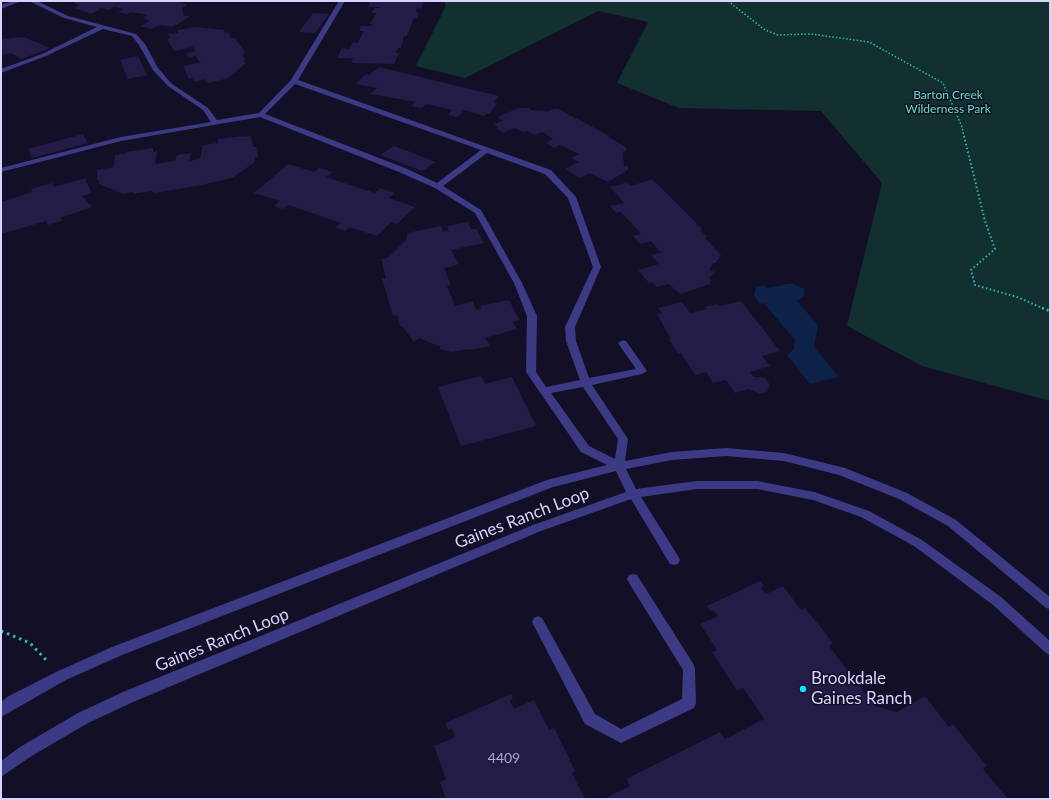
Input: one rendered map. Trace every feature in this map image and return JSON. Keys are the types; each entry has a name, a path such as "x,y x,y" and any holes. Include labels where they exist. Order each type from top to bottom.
{"street":[{"path":"1,7 18,1"},
{"path":"32,1 66,18 134,35 142,44 155,69 170,85 206,109 214,123"},
{"path":"261,115 294,81 342,1"},
{"path":"1,71 44,55 101,27"},
{"path":"294,81 548,172 572,197 596,267 570,327 571,341 586,383 624,439 619,466"},
{"path":"1,170 121,139 261,115 402,170 438,186 478,212 518,283 532,316 532,372 585,449 619,466 633,494 674,560"},
{"path":"438,186 486,150"},
{"path":"544,391 642,371 623,343"},
{"name":"Gaines Ranch Loop","path":"1,710 12,702 61,676 117,651 551,483 619,466 672,456 726,452 784,457 841,471 903,496 952,523 1050,604"},
{"name":"Gaines Ranch Loop","path":"1,770 26,752 83,718 128,697 537,528 633,494 697,485 757,485 814,496 864,514 918,543 991,597 1050,649"},
{"path":"538,622 590,719 621,736 689,703 689,669 633,579"}],"path":[{"path":"728,1 765,30 778,35 810,34 869,42 943,83 962,127 983,214 995,249 971,270 975,285 1018,297 1050,311"},
{"path":"1,631 30,643 61,676"}],"green space":[{"name":"Barton Creek Wilderness Park","path":"444,1 1050,1 1050,401 922,366 847,326 882,183 821,111 679,108 617,83 648,22 598,11 465,78 416,66 446,6"}],"water":[{"path":"793,284 804,289 804,297 797,301 818,325 814,347 839,377 810,384 787,355 794,349 795,340 764,303 760,304 754,296 756,287 764,285 767,288"}],"building":[{"path":"78,1 173,1 186,4 187,6 182,7 184,16 189,17 173,27 160,25 151,29 140,26 150,21 142,18 148,15 131,12 126,14 118,12 124,9 114,7 109,10 101,8 91,14 74,8 80,5 74,3"},
{"path":"370,1 424,1 421,9 417,8 416,12 419,12 417,18 414,18 407,36 404,36 401,48 398,48 396,53 399,53 394,64 351,63 353,58 337,58 342,48 349,49 353,42 358,43 364,31 359,31 361,26 371,26 372,24 370,24 376,13 372,13 374,8 381,7 368,7"},
{"path":"313,13 329,14 315,33 299,32"},
{"path":"195,27 224,30 225,33 228,32 231,38 235,38 245,52 242,54 246,60 243,60 246,63 231,76 225,79 207,83 204,79 195,82 192,78 189,79 183,66 201,62 199,62 196,56 189,57 186,53 195,51 193,47 174,51 167,39 170,38 168,34 178,33 178,30"},
{"path":"24,37 50,48 22,59 10,53 1,56 1,39"},
{"path":"138,56 147,75 128,79 120,60"},
{"path":"379,67 499,96 494,102 498,103 489,114 484,116 464,110 458,117 448,115 452,110 426,104 422,108 411,106 416,102 370,94 377,88 355,84 366,74 369,75"},
{"path":"519,108 530,108 529,110 546,112 553,109 558,109 610,136 608,137 626,147 627,150 623,152 624,166 628,166 628,170 608,182 590,173 580,178 565,169 579,162 571,158 579,154 560,145 554,148 546,143 553,139 544,133 542,132 535,135 527,131 524,132 514,128 503,133 496,128 498,127 494,124 503,121 497,117"},
{"path":"83,134 88,143 32,158 28,149"},
{"path":"251,136 253,147 256,147 258,157 255,158 255,162 232,178 155,193 151,191 133,194 133,192 123,194 99,184 99,180 97,180 97,170 114,167 115,155 153,148 153,152 157,151 155,164 175,161 177,155 191,153 189,161 200,159 203,145 218,143 218,139"},
{"path":"394,146 436,162 422,171 380,155"},
{"path":"288,164 314,172 319,168 333,172 326,177 375,193 380,188 395,193 389,198 415,207 397,224 391,222 377,236 349,227 345,231 335,227 341,223 288,205 283,209 274,206 280,201 254,193"},
{"path":"85,178 92,193 82,196 92,207 60,218 62,221 48,225 46,221 1,234 1,202 32,192 31,189 52,183 54,187"},
{"path":"652,179 702,229 700,230 708,237 705,238 721,255 716,263 713,263 709,270 715,272 709,279 712,280 710,284 680,294 669,284 657,287 652,282 649,283 638,270 659,264 651,255 662,252 659,251 651,241 640,244 633,236 641,234 621,212 616,213 610,206 624,203 610,187 627,183 631,186"},
{"path":"468,222 471,229 477,229 484,243 451,250 459,264 444,268 451,285 447,286 455,306 473,301 476,310 481,309 480,306 509,300 519,320 513,322 517,329 485,338 490,346 469,350 451,352 439,349 441,347 419,338 414,342 402,326 400,326 397,315 393,316 382,279 386,278 381,259 385,259 391,255 407,239 407,233 441,226 443,232 449,231 447,226"},
{"path":"741,301 780,351 762,356 770,366 750,372 754,377 766,379 770,385 767,392 760,394 748,389 735,393 726,380 713,383 706,372 695,375 681,353 678,353 669,340 671,339 657,314 662,313 658,308 682,302 690,313 707,309 705,307 718,304 720,306"},
{"path":"481,376 485,384 512,377 536,426 461,446 438,387"},
{"name":"Brookdale Gaines Ranch","path":"760,581 764,586 761,588 766,594 783,586 801,610 805,608 833,643 829,646 875,706 897,712 925,696 949,727 953,724 987,766 983,769 1008,799 604,799 630,786 626,779 720,732 725,739 764,719 743,688 737,691 712,652 717,650 700,624 718,616 713,610 710,611 707,606"},
{"path":"511,694 513,699 510,701 514,709 534,700 549,730 554,727 575,771 572,773 585,799 446,799 440,782 446,779 434,746 455,737 452,728 448,730 445,723"}],"place":[{"name":"Brookdale Gaines Ranch","path":"803,689"}]}
